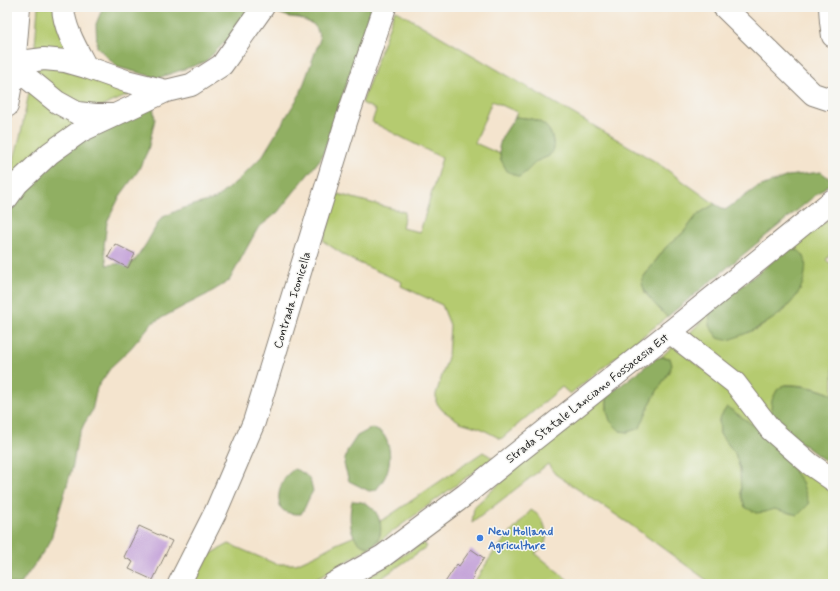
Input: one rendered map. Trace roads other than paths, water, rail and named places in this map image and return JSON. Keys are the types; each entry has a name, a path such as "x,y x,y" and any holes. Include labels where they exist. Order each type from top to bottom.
{"street":[{"path":"7,106 14,67 19,7"},
{"path":"63,7 63,14 71,38 86,67"},
{"path":"7,198 17,184 50,153 81,131 166,91 191,85 222,65 263,7"},
{"name":"Contrada Iconicella","path":"179,584 216,511 254,422 346,122 385,7"},
{"path":"724,7 813,94 828,99 833,98"},
{"path":"830,7 830,22 833,36"},
{"path":"14,67 28,61 44,59 65,61 126,81 166,91"},
{"path":"14,67 57,102 77,113 115,115"},
{"name":"Strada Statale Lanciano Fossacesia Est","path":"333,584 383,556 460,499 833,200"},
{"path":"670,332 735,383 771,430 810,464 833,480"}],"place":[{"name":"New Holland Agriculture","path":"480,538"}]}
